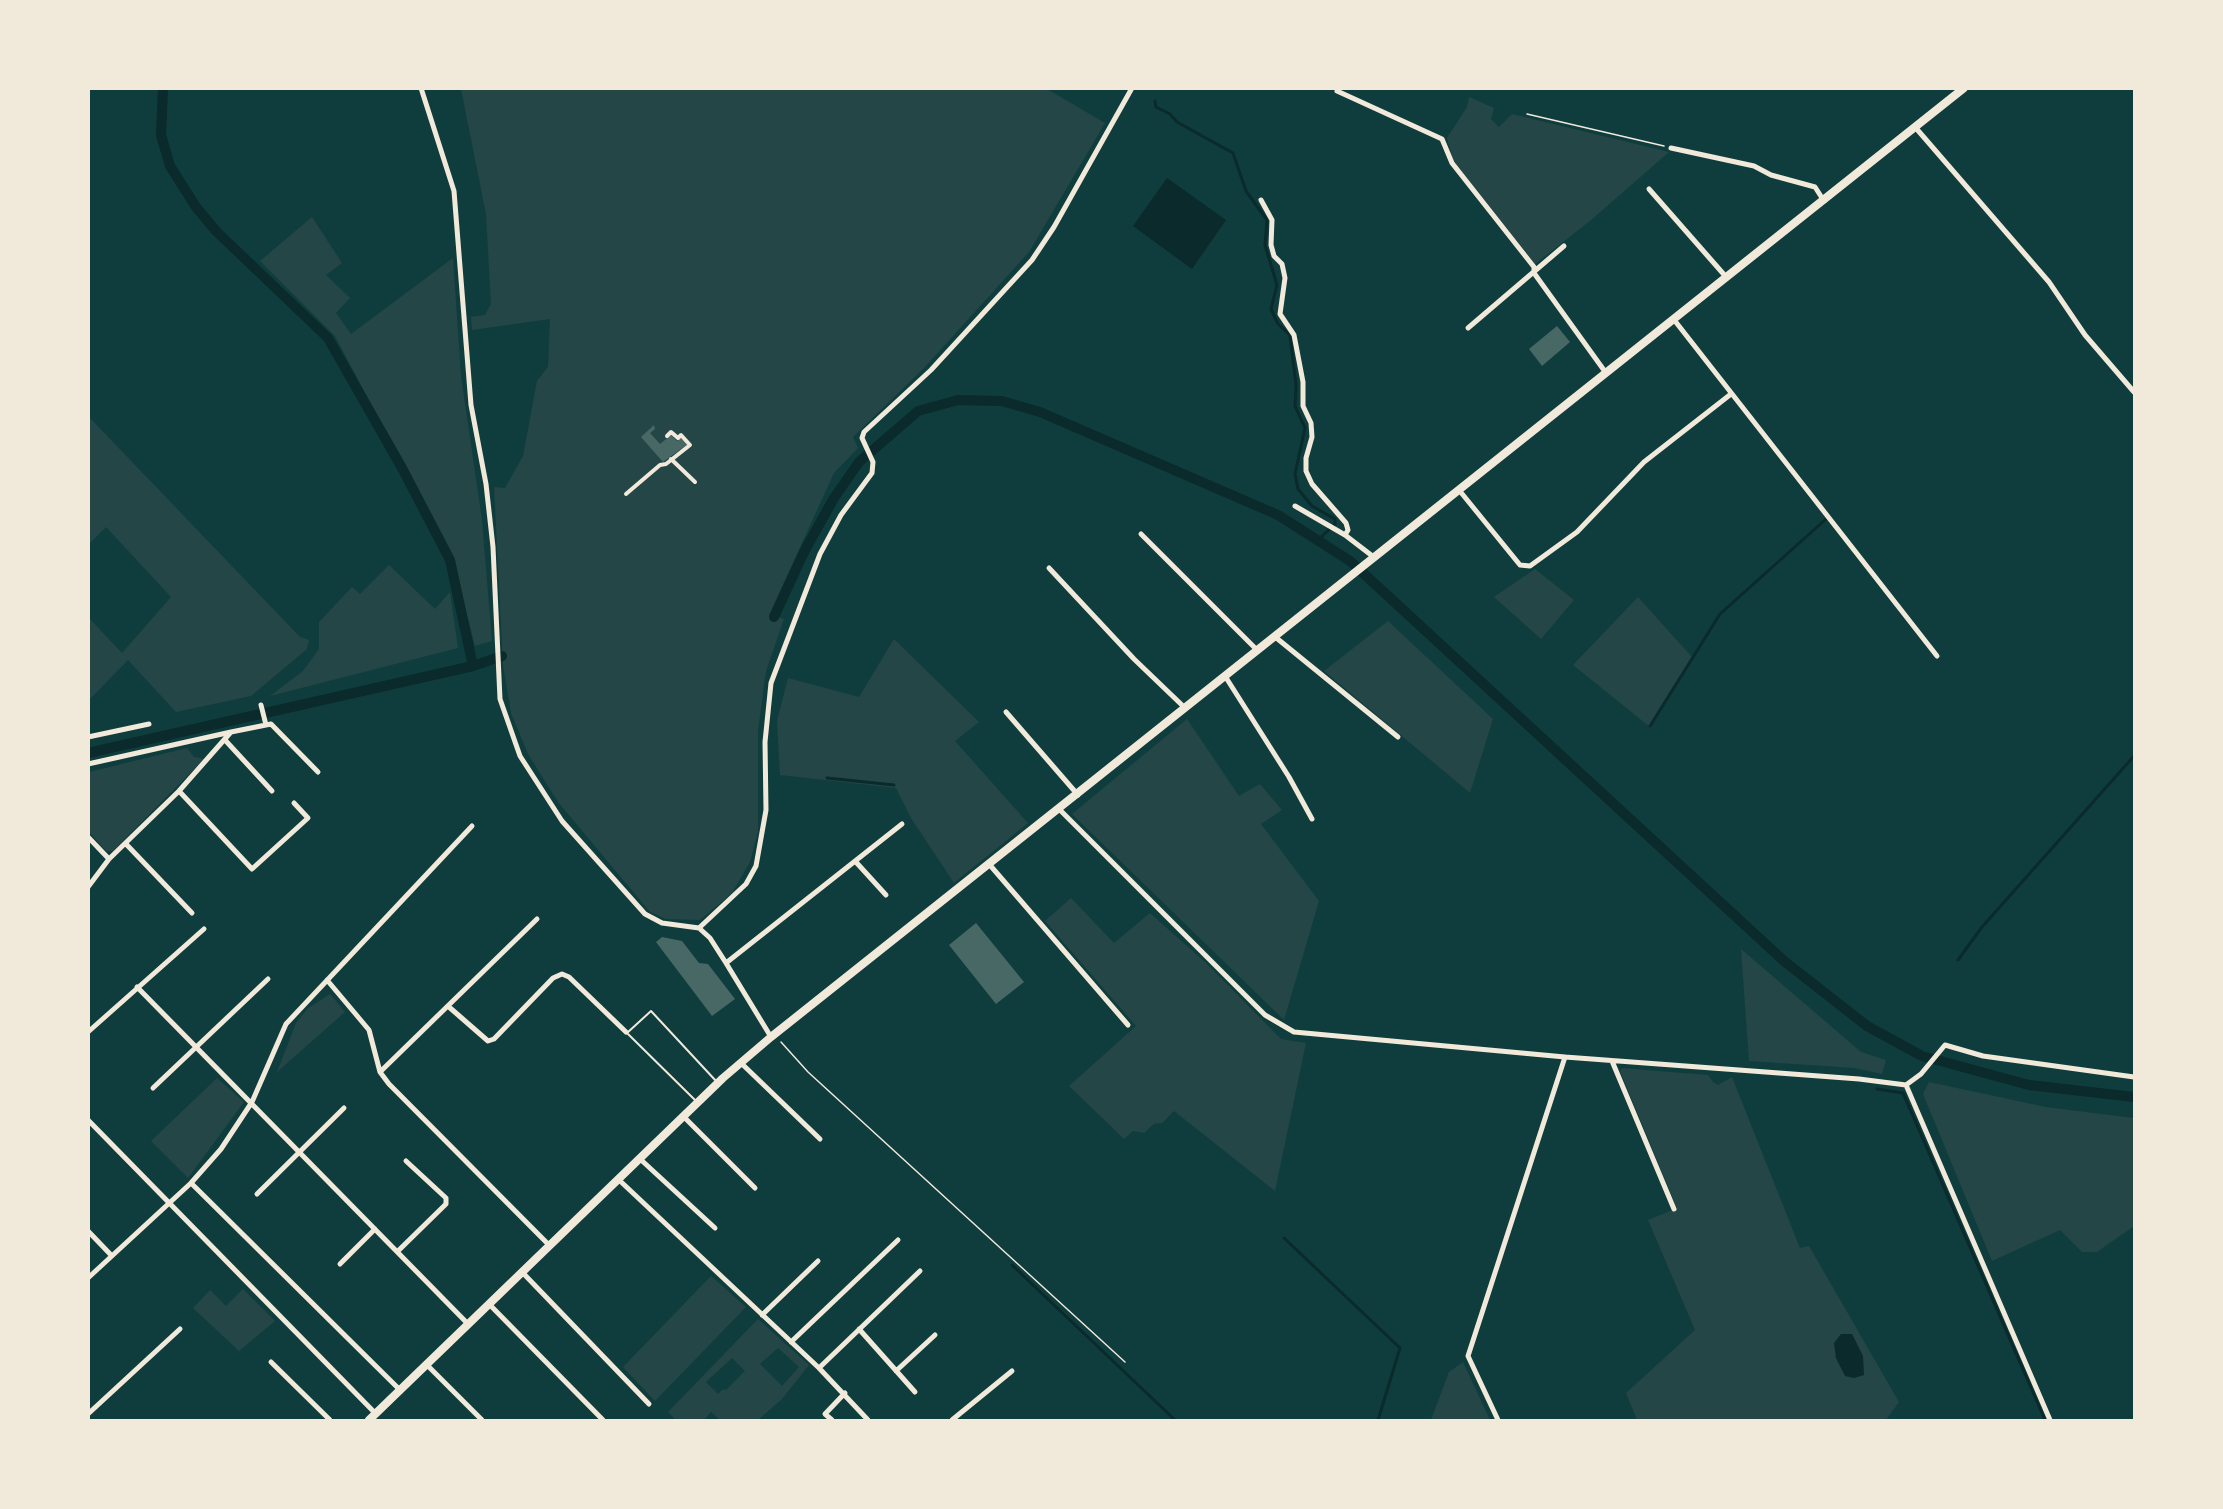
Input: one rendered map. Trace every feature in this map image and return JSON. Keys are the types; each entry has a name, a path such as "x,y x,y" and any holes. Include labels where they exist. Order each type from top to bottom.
{"main road":[{"path":"373,1417 639,1158 717,1084 772,1036 1060,810 1185,707 1606,373 1675,321 1964,88"}],"street":[{"path":"421,88 454,191 471,405 486,484 493,547 500,699 520,756 562,821 645,914 662,923 699,928 710,938 772,1036"},
{"path":"699,928 746,884 756,866 766,810 765,742 771,683 820,554 841,515 872,473 873,462 862,438 864,432 931,370 1032,260 1054,227 1132,88"},
{"path":"1337,91 1442,139 1452,163 1534,267 1534,273 1606,373"},
{"path":"1916,127 2049,282 2085,335 2134,392"},
{"path":"1671,148 1754,166 1771,175 1815,188 1824,201"},
{"path":"1649,189 1727,278"},
{"path":"1261,200 1272,220 1271,245 1274,256 1282,264 1285,278 1280,314 1294,335 1303,382 1303,406 1311,423 1312,437 1306,458 1306,471 1312,484 1346,523 1348,530 1345,535"},
{"path":"1468,328 1564,246"},
{"path":"1675,321 1937,656"},
{"path":"1459,490 1520,565 1530,566 1577,532 1644,462 1731,394"},
{"path":"626,494 690,445 681,435 678,438 672,432 667,436"},
{"path":"671,459 695,482"},
{"path":"1295,506 1345,535 1374,559"},
{"path":"1141,534 1257,650"},
{"path":"1048,568 1134,659 1185,707"},
{"path":"1274,636 1398,737"},
{"path":"1225,676 1289,777 1312,819"},
{"path":"261,705 267,723 318,772"},
{"path":"1006,712 1078,795"},
{"path":"88,764 267,723"},
{"path":"88,737 148,724"},
{"path":"88,887 109,859 178,791 231,732"},
{"path":"225,740 272,791"},
{"path":"178,791 252,869 308,818 294,803"},
{"path":"1060,810 1265,1015 1294,1032 1612,1061 1859,1079 1906,1085 1926,1068 1945,1045 1983,1056 2134,1077"},
{"path":"726,963 902,824"},
{"path":"89,1277 191,1183 221,1149 252,1102 286,1024 472,826"},
{"path":"88,837 109,859"},
{"path":"126,844 192,913"},
{"path":"855,861 886,895"},
{"path":"989,864 1128,1025"},
{"path":"380,1072 537,919"},
{"path":"88,1032 204,929"},
{"path":"449,1007 488,1041 494,1039 553,978 562,974 569,977 626,1032"},
{"path":"153,1088 268,979"},
{"path":"327,980 369,1030 380,1072 549,1245"},
{"path":"137,987 302,1151 469,1325"},
{"path":"1498,1420 1468,1356 1565,1057"},
{"path":"1612,1061 1674,1209"},
{"path":"741,1063 820,1139"},
{"path":"1906,1085 2050,1420"},
{"path":"257,1194 344,1108"},
{"path":"684,1116 755,1188"},
{"path":"88,1120 373,1417"},
{"path":"639,1158 715,1228"},
{"path":"398,1251 446,1204 446,1198 406,1161"},
{"path":"618,1179 845,1393 868,1420"},
{"path":"191,1183 400,1391"},
{"path":"340,1264 375,1229"},
{"path":"88,1231 111,1255"},
{"path":"791,1342 898,1240"},
{"path":"762,1315 818,1261"},
{"path":"819,1368 920,1271"},
{"path":"522,1272 649,1404"},
{"path":"489,1304 603,1420"},
{"path":"88,1414 180,1329"},
{"path":"859,1329 915,1392"},
{"path":"896,1371 935,1335"},
{"path":"271,1362 330,1420"},
{"path":"427,1365 482,1420"},
{"path":"952,1420 1012,1371"},
{"path":"832,1420 825,1414 845,1393"}],"lane":[{"path":"698,1103 627,1033 651,1011 717,1084"}],"path":[{"path":"1527,114 1671,148"},
{"path":"772,1036 808,1072 1125,1362"}],"shaded area":[{"path":"461,89 1047,89 1105,123 1029,252 924,368 853,437 858,448 834,473 769,615 784,619 766,671 758,731 758,832 750,862 732,893 700,920 666,919 650,912 558,802 528,754 511,713 503,665 494,487 505,488 523,456 537,381 548,367 550,319 472,330 471,317 485,315 491,304 486,214"},
{"path":"1469,97 1494,108 1491,119 1499,127 1512,114 1669,152 1590,221 1535,264 1453,160 1447,138 1467,107"},
{"path":"1167,178 1226,220 1192,269 1133,226"},
{"path":"312,217 342,263 326,275 350,298 336,313 351,334 453,258 461,376 482,520 492,641 475,646 453,560 335,336 260,261"},
{"path":"89,417 300,637 309,640 307,649 251,696 176,712 128,660 89,700 89,618 122,653 171,597 106,527 89,544"},
{"path":"389,565 435,609 450,592 458,648 270,696 303,671 319,649 319,622 352,587 360,594"},
{"path":"1535,569 1574,600 1541,639 1494,597"},
{"path":"1638,597 1692,657 1650,727 1573,665"},
{"path":"1388,621 1493,719 1470,793 1324,671"},
{"path":"894,639 979,722 955,741 1028,823 954,883 911,818 896,788 780,775 777,721 788,678 859,697"},
{"path":"1187,719 1239,796 1260,784 1282,810 1261,824 1319,901 1284,1020 1072,814"},
{"path":"187,748 194,757 204,759 113,851 106,851 89,832 89,772"},
{"path":"1071,898 1114,943 1150,913 1206,963 1281,1039 1306,1043 1275,1191 1174,1111 1162,1123 1154,1124 1144,1133 1133,1131 1124,1139 1069,1086 1136,1026 1045,921"},
{"path":"1741,949 1861,1052 1886,1060 1882,1074 1854,1068 1749,1061"},
{"path":"330,994 345,1012 277,1072 296,1023 308,1008"},
{"path":"1622,1068 1708,1075 1718,1085 1732,1077 1800,1248 1809,1246 1899,1402 1886,1420 1637,1420 1626,1393 1695,1330 1648,1220 1677,1208 1620,1071"},
{"path":"217,1078 244,1102 188,1178 151,1141"},
{"path":"1929,1082 2046,1107 2134,1118 2134,1226 2097,1252 2082,1252 2060,1230 1992,1261 1923,1094"},
{"path":"711,1276 746,1307 655,1401 623,1367"},
{"path":"243,1289 275,1321 239,1351 193,1308 210,1290 226,1306"},
{"path":"758,1319 809,1365 782,1399 758,1420 720,1420 711,1412 704,1420 676,1420 668,1412","holes":["778,1348 799,1367 782,1386 760,1364","732,1358 745,1371 726,1390 723,1389 718,1394 706,1382"]},
{"path":"1841,1334 1852,1334 1863,1356 1864,1375 1854,1378 1845,1376 1836,1358 1834,1343"},
{"path":"1463,1362 1490,1420 1431,1420 1449,1372"}],"building":[{"path":"1557,326 1570,342 1542,366 1529,349"},
{"path":"654,425 655,429 650,433 660,444 671,435 677,441 681,437 688,444 663,462 641,437"},
{"path":"976,923 1024,982 996,1004 949,945"},
{"path":"662,937 682,941 699,963 708,964 735,999 712,1016 656,942"}],"waterway":[{"path":"163,88 161,135 170,166 196,207 216,231 328,338 402,468 450,560 473,666"},
{"path":"1155,101 1156,107 1170,114 1177,122 1233,153 1246,191 1267,220 1265,245 1277,285 1271,309 1278,324 1290,335 1296,385 1295,406 1305,428 1295,474 1298,489 1312,506 1335,519 1335,524 1318,540"},
{"path":"774,617 805,550 834,498 859,462 918,411 958,400 1002,401 1040,412 1278,515 1350,561 1784,961 1867,1026 1922,1056 2029,1085 2134,1097"},
{"path":"1650,726 1720,614 1826,519"},
{"path":"88,753 473,666 502,656"},
{"path":"1958,960 1982,927 2134,756"},
{"path":"827,778 894,785"},
{"path":"1877,1089 1903,1093 2045,1420"},
{"path":"1284,1238 1400,1348 1378,1420"},
{"path":"1012,1265 1175,1420"}]}
